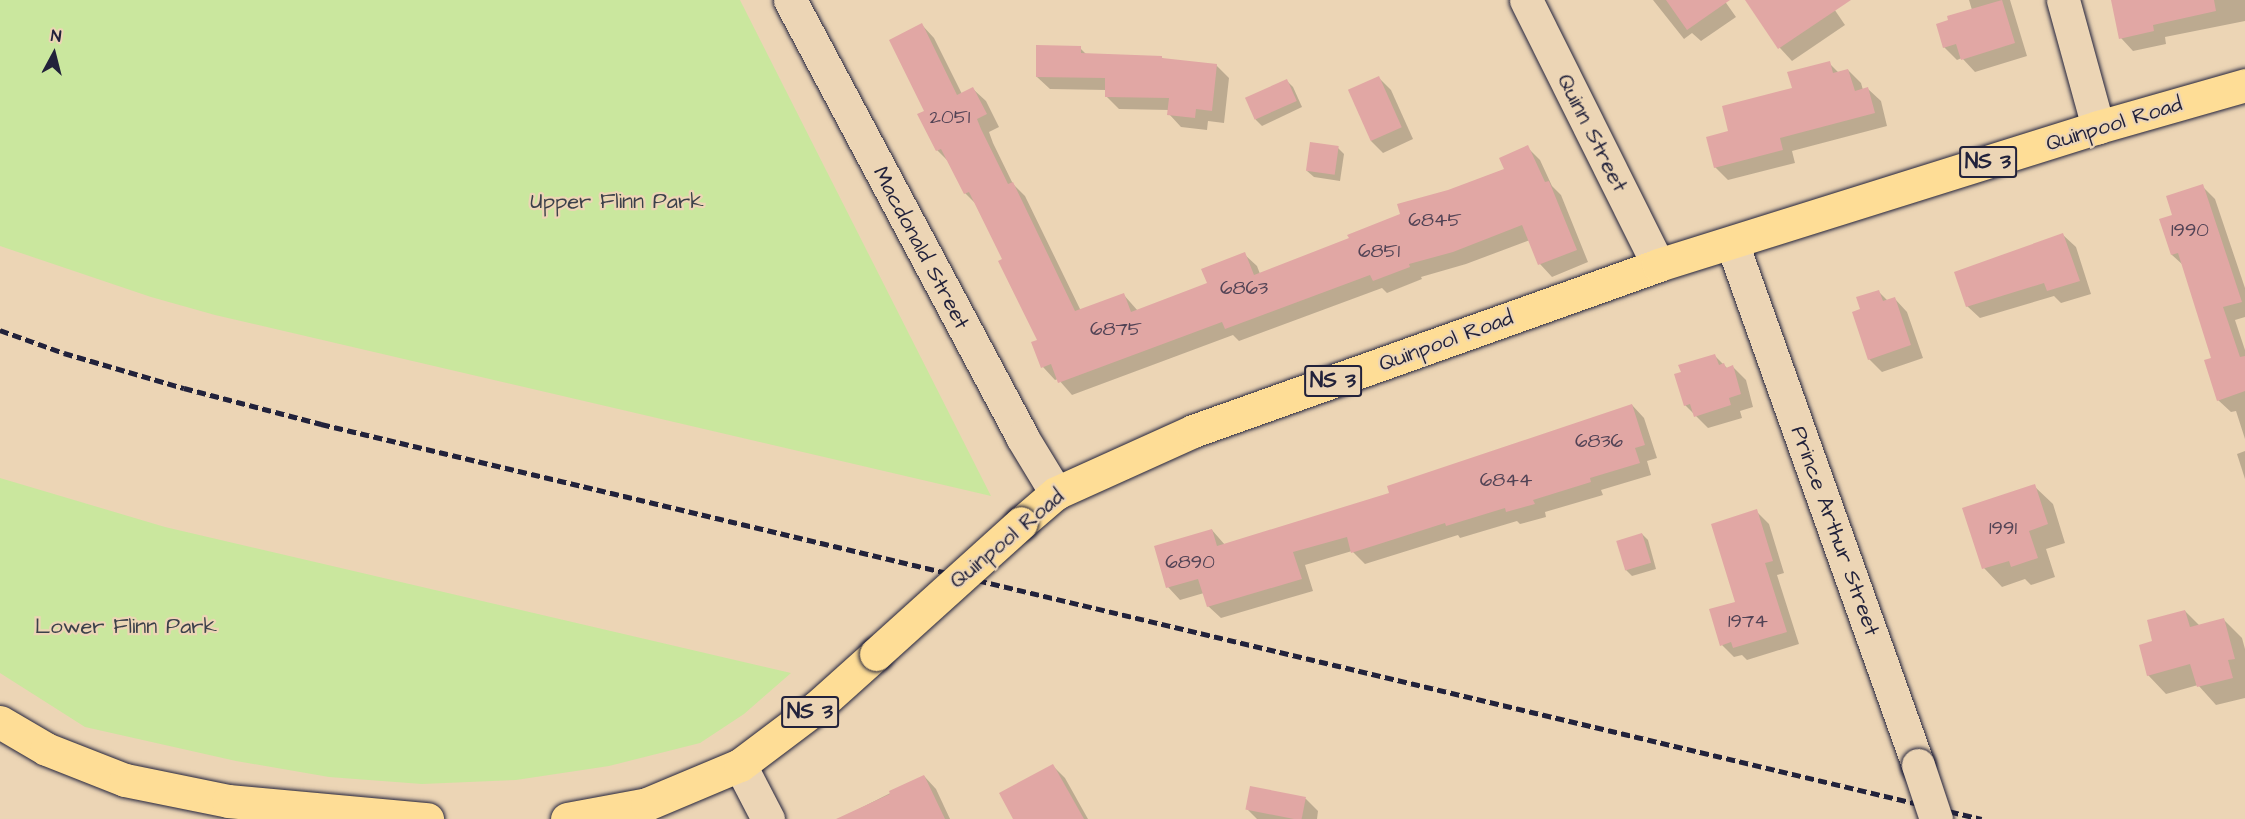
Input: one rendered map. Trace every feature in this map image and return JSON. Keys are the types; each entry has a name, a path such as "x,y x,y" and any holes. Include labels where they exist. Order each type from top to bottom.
{"main road":[{"name":"Quinpool Road","path":"567,819 647,804 740,765 817,707 1056,493 1193,430 1658,265 2098,127 2245,85"},
{"path":"0,722 46,748 125,780 228,801 427,819"}],"street":[{"name":"Macdonald Street","path":"790,0 1022,437 1056,493"},
{"path":"2063,0 2098,127"},
{"name":"Quinn Street","path":"1518,1 1658,265"},
{"name":"Prince Arthur Street","path":"1732,243 1936,819"},
{"path":"740,765 768,819"}],"green space":[{"name":"Upper Flinn Park","path":"0,0 740,0 991,496 215,315 151,297 0,246"},
{"name":"Lower Flinn Park","path":"0,478 165,527 791,673 744,714 700,743 609,766 516,780 422,784 329,777 236,761 85,727 0,673"}],"building":[{"path":"1666,0 1730,0 1687,30"},
{"path":"1745,0 1851,0 1778,49"},
{"path":"2002,0 2015,43 1961,60 1956,44 1943,48 1936,24 1948,20 1947,16"},
{"path":"2111,0 2214,0 2216,11 2153,25 2154,31 2119,39"},
{"path":"922,23 957,95 973,87 987,114 977,119 981,129 1008,184 1013,182 1075,311 1124,293 1131,312 1207,283 1201,269 1245,252 1254,275 1349,238 1347,235 1400,214 1397,204 1448,190 1504,169 1499,158 1528,145 1545,182 1549,181 1577,250 1538,265 1522,225 1453,252 1409,264 1410,267 1373,281 1370,275 1225,329 1222,322 1058,383 1051,364 1041,368 1031,342 1037,340 998,261 1002,259 969,192 964,194 941,149 936,151 917,114 924,111 889,40"},
{"path":"1036,45 1081,46 1081,53 1162,56 1162,58 1217,64 1212,111 1196,109 1195,118 1167,115 1169,98 1105,97 1105,78 1036,77"},
{"path":"1830,61 1833,73 1848,69 1855,91 1868,87 1875,113 1780,138 1783,150 1714,168 1706,137 1728,131 1722,106 1792,88 1787,72"},
{"path":"1379,76 1402,127 1371,141 1348,90"},
{"path":"1287,79 1297,101 1255,120 1245,98"},
{"path":"1310,142 1339,146 1335,175 1306,171"},
{"path":"2203,184 2242,302 2223,307 2240,357 2245,356 2245,391 2217,401 2204,360 2211,358 2178,253 2171,255 2159,219 2172,215 2166,196"},
{"path":"2063,233 2080,281 2047,291 2044,283 1966,307 1954,272"},
{"path":"1879,290 1883,301 1895,297 1911,345 1868,360 1852,312 1860,309 1856,297"},
{"path":"1715,354 1719,365 1724,363 1726,368 1733,365 1741,394 1729,398 1731,405 1694,417 1690,404 1684,406 1674,374 1681,372 1678,365"},
{"path":"1632,404 1645,445 1635,448 1640,463 1590,478 1591,482 1533,500 1535,504 1506,512 1505,508 1446,526 1445,523 1351,553 1347,537 1293,552 1302,579 1207,607 1198,579 1166,588 1154,546 1212,529 1217,546 1389,493 1387,486"},
{"path":"2035,484 2048,524 2029,531 2038,558 2011,567 2009,561 1982,569 1962,508"},
{"path":"1757,509 1773,561 1765,563 1787,632 1733,648 1731,642 1720,646 1709,609 1735,602 1711,524"},
{"path":"1642,533 1651,563 1625,571 1616,541"},
{"path":"2185,610 2190,627 2224,618 2235,659 2228,660 2233,678 2197,687 2190,664 2147,676 2139,645 2152,641 2147,620"},
{"path":"1053,764 1084,819 1013,819 999,793"},
{"path":"924,775 945,819 836,819 890,794 889,791"},
{"path":"1250,786 1306,797 1302,819 1245,810"}],"railway":[{"path":"0,330 64,353 321,424 1982,819"}]}
